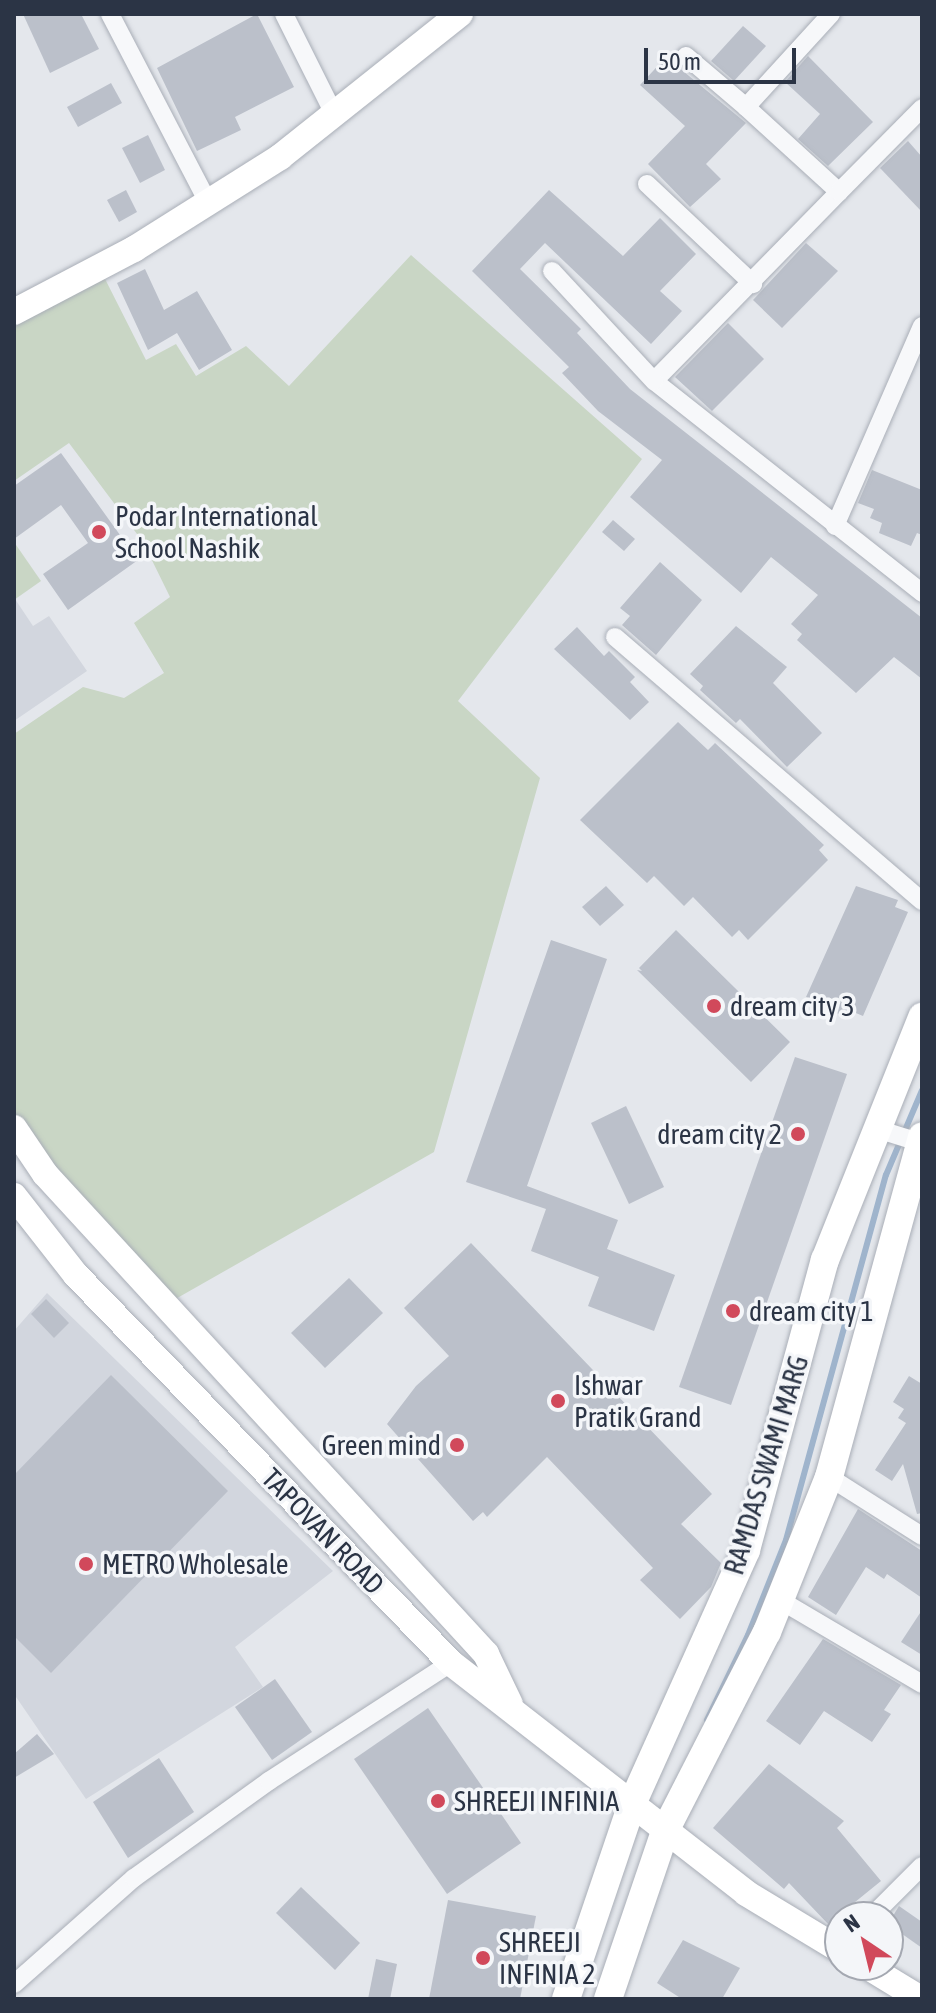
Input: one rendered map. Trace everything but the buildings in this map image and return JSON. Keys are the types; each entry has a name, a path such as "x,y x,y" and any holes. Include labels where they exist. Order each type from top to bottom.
{"main road":[{"path":"14,312 208,202 280,157 460,14"},
{"name":"RAMDAS SWAMI MARG","path":"566,1999 632,1804 746,1550 825,1260 882,1130 922,1017"},
{"path":"14,1128 45,1174 486,1654 512,1707"},
{"path":"608,1999 666,1829 780,1600 829,1477 920,1140"},
{"name":"TAPOVAN ROAD","path":"19,1210 76,1275 451,1663 512,1707 746,1893 824,1939"},
{"path":"891,1981 921,1999"}],"street":[{"path":"110,14 208,202"},
{"path":"284,14 334,114"},
{"path":"746,107 831,14"},
{"path":"686,56 839,192"},
{"path":"654,381 753,284 922,108"},
{"path":"647,184 753,284"},
{"path":"552,271 654,381 922,593"},
{"path":"835,526 922,326"},
{"path":"615,637 922,901"},
{"path":"882,1130 920,1140"},
{"path":"829,1477 922,1536"},
{"path":"780,1600 922,1684"},
{"path":"14,1984 134,1878 269,1781 451,1663"},
{"path":"887,1901 922,1866"}],"shaded area":[{"path":"15,599 33,626 49,616 87,671 14,721"},
{"path":"47,1293 333,1571 235,1647 263,1687 86,1799 14,1694 14,1331"}],"green space":[{"path":"411,255 642,459 458,701 540,778 434,1152 172,1301 14,1127 14,734 83,687 124,698 164,673 134,623 170,597 143,542 69,443 14,481 14,312 99,267 146,360 176,344 196,376 246,346 289,386"},
{"path":"14,542 41,581 14,600"}],"waterway":[{"path":"707,1720 748,1635 786,1540 886,1175 922,1090"}],"place":[{"name":"Podar International School Nashik","path":"99,532"},
{"name":"dream city 3","path":"714,1006"},
{"name":"dream city 2","path":"798,1134"},
{"name":"dream city 1","path":"733,1311"},
{"name":"Ishwar Pratik Grand","path":"558,1401"},
{"name":"Green mind","path":"457,1445"},
{"name":"METRO Wholesale","path":"86,1564"},
{"name":"SHREEJI INFINIA","path":"438,1801"},
{"name":"SHREEJI INFINIA 2","path":"483,1958"}]}
